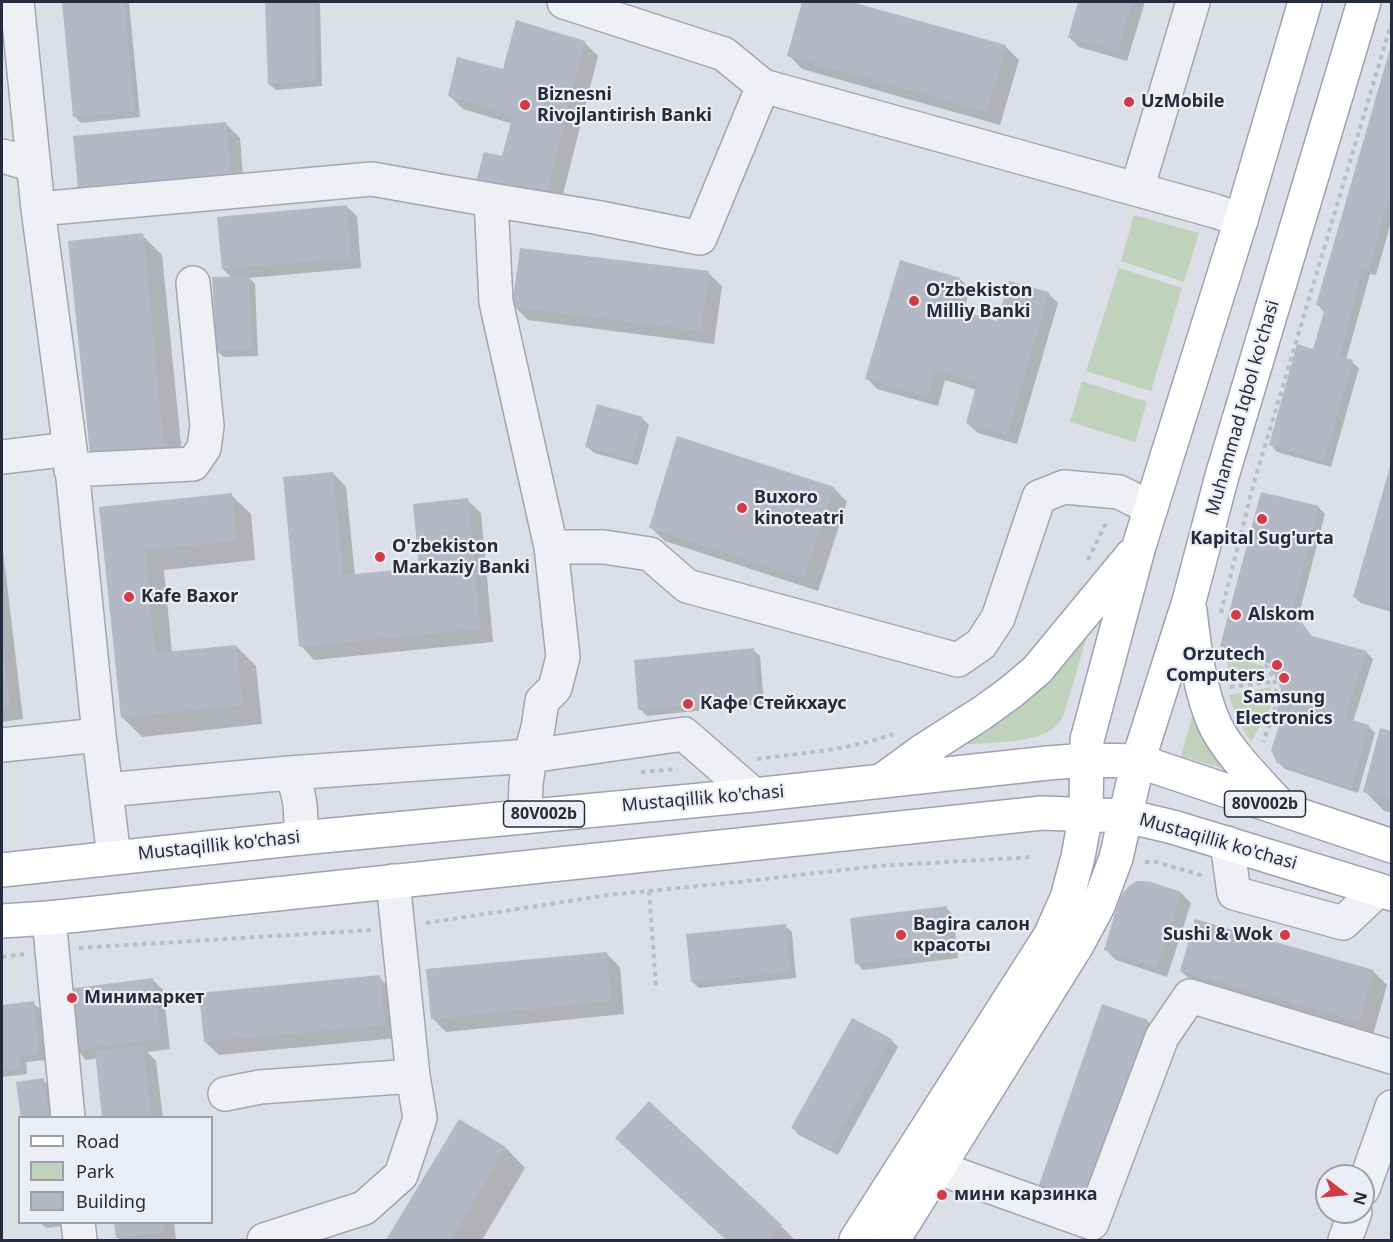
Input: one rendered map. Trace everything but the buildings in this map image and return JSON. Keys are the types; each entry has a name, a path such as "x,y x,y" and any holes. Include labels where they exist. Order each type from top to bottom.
{"main road":[{"path":"856,1240 1050,936 1067,898 1078,858 1086,814 1088,740 1139,546 1241,220 1305,2"},
{"name":"Muhammad Iqbol ko'chasi","path":"893,1240 1077,945 1101,897 1116,858 1138,761 1189,601 1222,476 1364,2"},
{"path":"879,782 982,713 1037,670 1139,546"},
{"path":"1189,601 1197,661 1215,725 1244,766 1283,810"},
{"name":"Mustaqillik ko'chasi","path":"2,870 1087,760 1138,761 1392,846"},
{"name":"Mustaqillik ko'chasi","path":"2,921 50,934 393,881 1042,813 1126,816 1173,827 1385,892"}],"street":[{"path":"17,2 38,209 70,460 114,857"},
{"path":"564,2 724,54 763,86 1241,220"},
{"path":"1137,189 1192,2"},
{"path":"38,209 372,179 700,238 763,86"},
{"path":"2,156 34,165"},
{"path":"491,200 496,302 551,547 563,657 555,688 542,701 526,783 525,816"},
{"path":"2,457 194,464 204,448 207,426 193,283"},
{"path":"551,547 604,547 650,554 687,586 958,660 981,644 998,618 1038,497 1064,487 1119,492 1151,508"},
{"path":"106,790 289,773 530,756 684,734 754,795"},
{"path":"2,745 99,735"},
{"path":"289,773 301,807 301,838"},
{"path":"1227,843 1234,893 1343,923 1385,892"},
{"path":"264,1240 363,1208 401,1175 420,1118 413,1076 393,881"},
{"path":"50,934 68,1116"},
{"path":"938,1168 1092,1223 1162,1037 1190,996 1392,1057"},
{"path":"225,1094 260,1087 413,1076"},
{"path":"1372,1164 1392,1107"},
{"path":"78,1224 80,1240"},
{"path":"1345,1240 1351,1224"}],"path":[{"path":"1220,621 1252,486 1392,21"},
{"path":"1086,562 1099,539 1119,492"},
{"path":"1216,648 1262,661 1274,681 1277,699 1262,746"},
{"path":"1221,688 1274,681"},
{"path":"638,773 831,751 864,744 900,731"},
{"path":"2,957 50,934 398,928 609,895 877,866 1033,857"},
{"path":"649,891 656,987"}],"green space":[{"path":"1134,215 1199,233 1184,282 1121,261"},
{"path":"1119,268 1182,288 1151,391 1086,371"},
{"path":"1082,381 1147,402 1135,442 1070,422"},
{"path":"1091,622 1060,722 1042,735 1031,738 953,745"},
{"path":"1227,655 1263,666 1268,678 1229,682"},
{"path":"1271,687 1272,704 1251,742 1237,720 1229,695"},
{"path":"1194,710 1228,770 1181,756"}],"place":[{"name":"UzMobile","path":"1129,102"},
{"name":"Biznesni Rivojlantirish Banki","path":"525,105"},
{"name":"O'zbekiston Milliy Banki","path":"914,301"},
{"name":"Buxoro kinoteatri","path":"742,508"},
{"name":"Kapital Sug'urta","path":"1262,519"},
{"name":"O'zbekiston Markaziy Banki","path":"380,557"},
{"name":"Kafe Baxor","path":"129,597"},
{"name":"Alskom","path":"1236,615"},
{"name":"Orzutech Computers","path":"1277,665"},
{"name":"Samsung Electronics","path":"1284,678"},
{"name":"Кафе Стейкхаус","path":"688,704"},
{"name":"Bagira салон красоты","path":"901,935"},
{"name":"Sushi & Wok","path":"1285,935"},
{"name":"Минимаркет","path":"72,998"},
{"name":"мини карзинка","path":"942,1195"}]}
